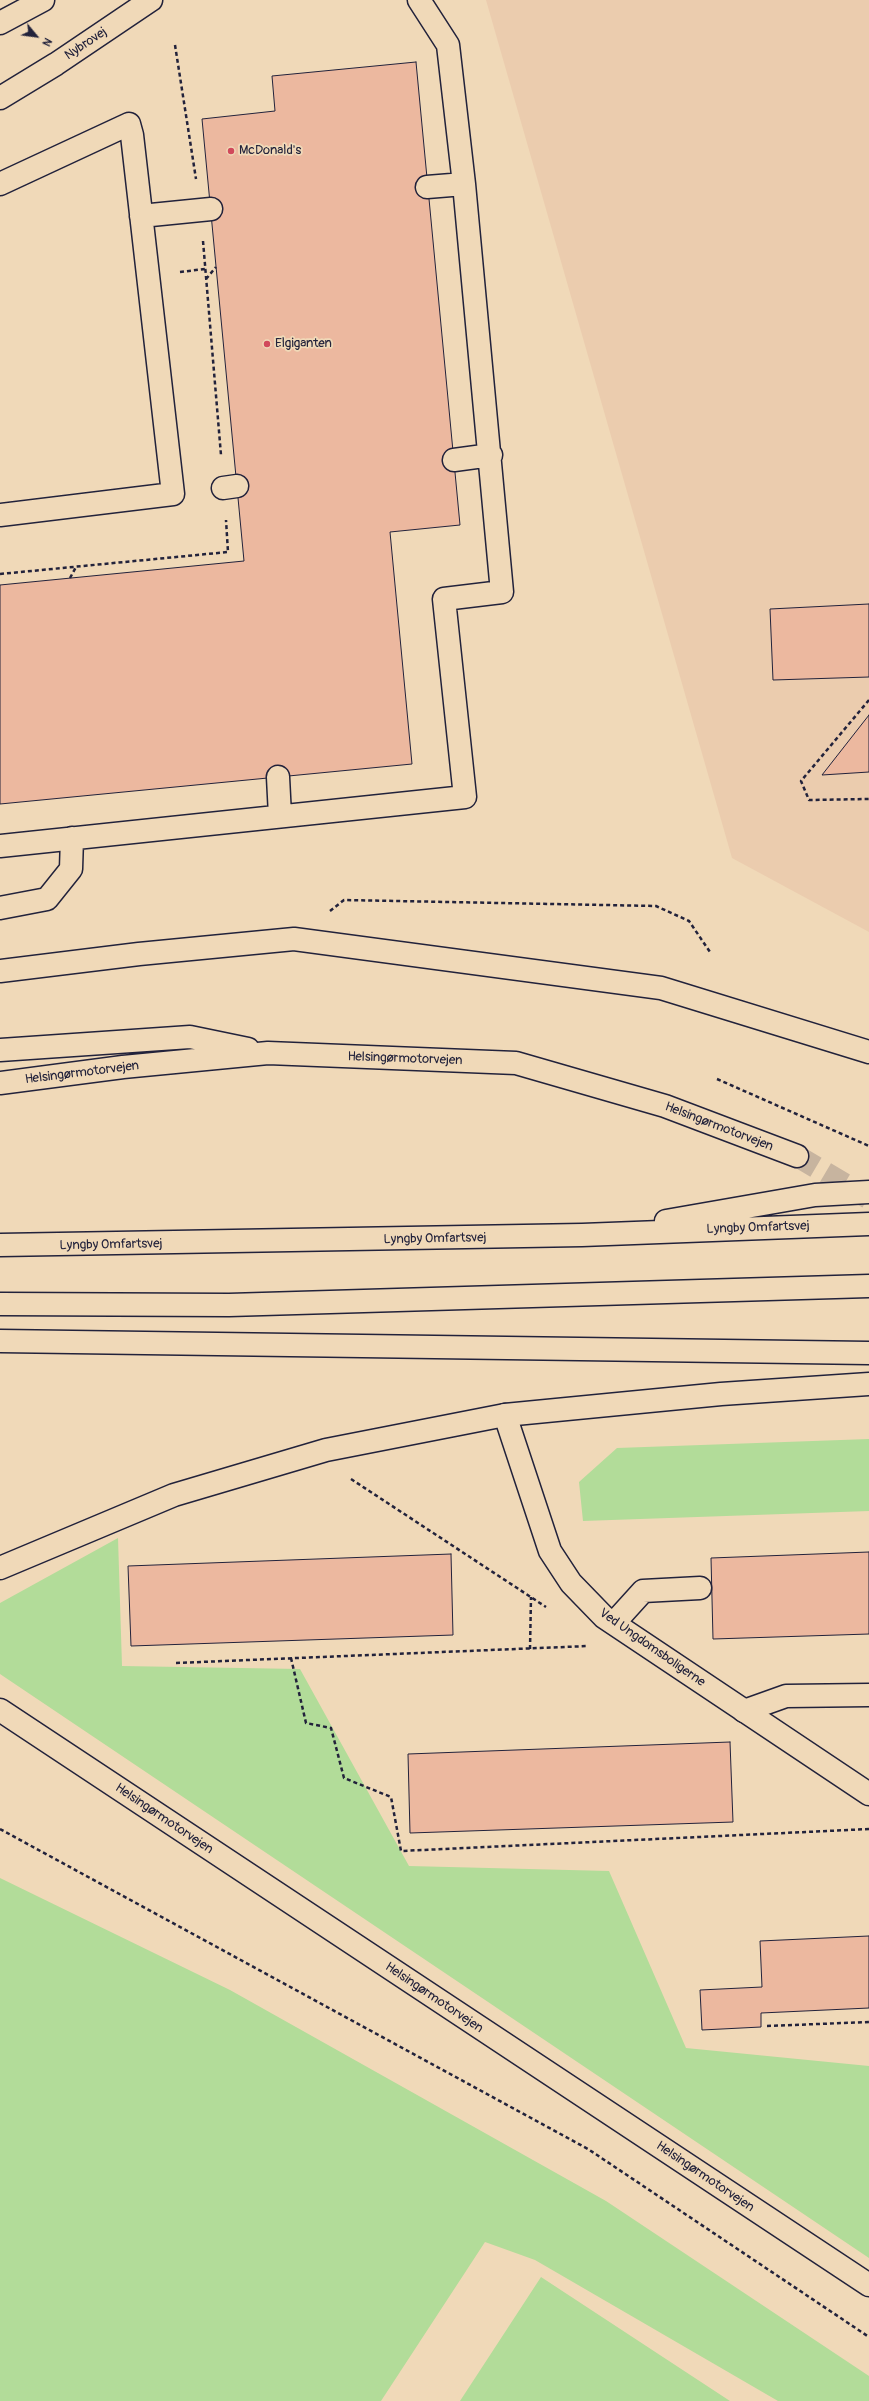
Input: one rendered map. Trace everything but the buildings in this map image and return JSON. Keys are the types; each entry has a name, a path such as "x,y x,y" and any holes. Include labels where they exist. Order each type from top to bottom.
{"main road":[{"path":"0,23 43,0"},
{"name":"Nybrovej","path":"0,98 56,64 151,0"},
{"path":"0,846 465,797 444,599 502,592 491,455 464,184 448,45 419,0"},
{"path":"0,184 129,124 173,494 0,515"},
{"path":"428,187 464,184"},
{"path":"141,216 211,209"},
{"path":"454,460 491,455"},
{"path":"278,777 280,816"},
{"path":"0,908 47,898 71,869 72,838"},
{"path":"0,971 139,954 294,938 661,988 869,1052"},
{"path":"0,1050 190,1037 268,1053"},
{"name":"Helsingørmotorvejen","path":"0,1083 123,1067 268,1053 516,1063 665,1106 796,1156"},
{"path":"582,1235 815,1195 869,1192"},
{"name":"Lyngby Omfartsvej","path":"0,1245 582,1235 869,1224"},
{"path":"0,1304 228,1305 869,1286"},
{"path":"0,1341 869,1353"},
{"path":"0,1568 174,1495 326,1450 505,1415 721,1394 869,1384"},
{"name":"Ved Ungdomsboligerne","path":"505,1415 550,1551 571,1583 604,1617 869,1794"},
{"path":"614,1623 643,1592 700,1588"},
{"path":"744,1711 786,1696 869,1695"},
{"name":"Helsingørmotorvejen","path":"0,1710 869,2285"}],"path":[{"path":"175,45 189,133"},
{"path":"206,280 216,267"},
{"path":"70,578 77,567"},
{"path":"869,700 801,781 809,800 869,799"},
{"path":"294,938 344,900 656,906 689,921 710,952"},
{"path":"717,1079 869,1146"},
{"path":"326,1450 353,1481 551,1609"},
{"path":"530,1649 531,1597"},
{"path":"176,1663 594,1646"},
{"path":"290,1658 306,1723 331,1728 344,1778 391,1797 401,1851 869,1829"},
{"path":"0,1829 588,2149 869,2337"},
{"path":"768,2026 869,2022"}],"shaded area":[{"path":"486,0 869,0 869,932 732,858"}],"green space":[{"path":"869,1439 869,1511 583,1521 579,1482 617,1448"},
{"path":"118,1538 122,1666 300,1669 409,1866 609,1871 686,2048 869,2066 869,2258 0,1674 0,1603"},
{"path":"0,1878 230,1990 606,2201 869,2376 869,2401 778,2401 535,2260 485,2242 381,2401 0,2401"},
{"path":"541,2277 730,2401 460,2401"}],"tunnel":[{"path":"797,1156 868,1198"}],"place":[{"name":"McDonald's","path":"231,151"},
{"name":"Elgiganten","path":"267,344"}]}
